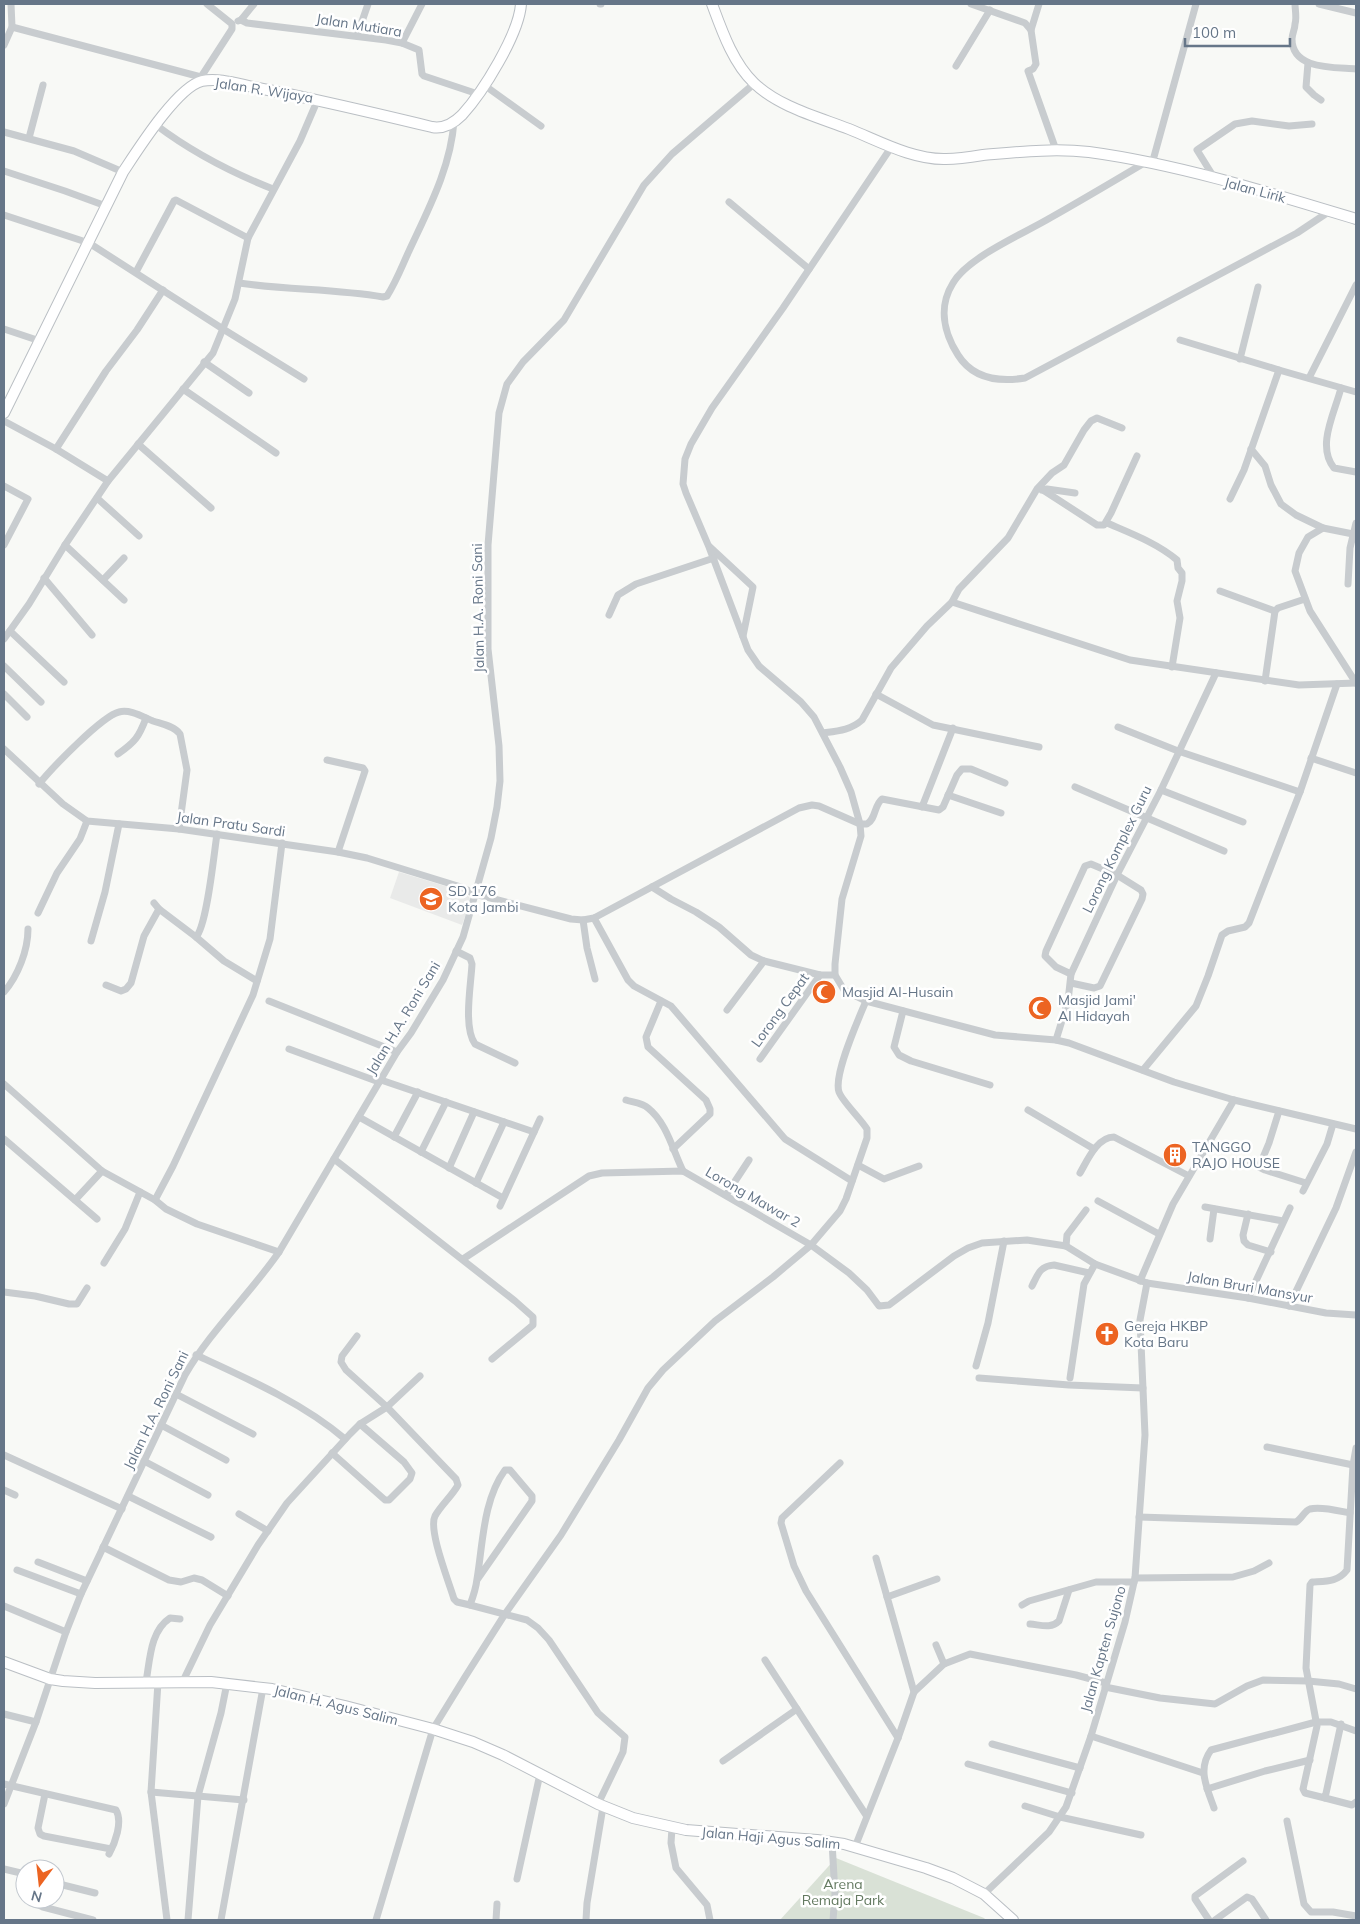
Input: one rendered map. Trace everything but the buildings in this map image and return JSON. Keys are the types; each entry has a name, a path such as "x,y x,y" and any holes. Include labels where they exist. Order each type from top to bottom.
{"main road":[{"path":"454,121 462,115 481,90 515,31 521,4"},
{"name":"Jalan Lirik","path":"712,4 737,62 755,83 787,104 892,146 922,156 946,159 1022,151 1056,150 1088,152 1149,163 1216,179 1274,194 1356,220"},
{"name":"Jalan R. Wijaya","path":"4,413 123,172 174,103 201,79 318,99 432,127 445,127 454,121"},
{"name":"Jalan H. Agus Salim","path":"4,1662 50,1679 95,1683 183,1681 227,1683 263,1688 345,1706 434,1729 473,1742 540,1774 600,1806"},
{"name":"Jalan Haji Agus Salim","path":"600,1806 632,1818 672,1828 832,1842 855,1847 953,1878 984,1894 1013,1920"}],"street":[{"path":"4,45 12,27 11,4"},
{"path":"208,4 232,24"},
{"path":"232,24 241,20 254,4"},
{"path":"357,36 368,4"},
{"path":"402,43 422,4"},
{"path":"971,4 1025,23 1031,30"},
{"path":"1039,4 1031,30 1036,64 1028,71 1056,150"},
{"path":"1196,4 1149,163 970,264 959,274 949,290 944,306 945,328 960,357 972,371 999,380 1025,378 1297,233 1330,211"},
{"path":"1295,4 1296,22 1292,38 1293,51 1298,58 1308,63 1356,69"},
{"path":"1319,4 1356,13"},
{"path":"956,66 990,10"},
{"name":"Jalan Mutiara","path":"241,20 246,23 402,43 419,50 422,74 424,76 481,90"},
{"path":"12,27 201,79 232,29 232,24"},
{"path":"1308,63 1306,87 1314,96 1321,100"},
{"name":"Jalan H.A. Roni Sani","path":"4,1804 7,1785 36,1722 66,1632 81,1594 144,1460 196,1356 260,1280 280,1252 358,1117 443,980 463,937 491,838 500,781 499,746 488,649 488,545 498,413 507,384 519,367 564,320 644,185 672,154 755,83"},
{"path":"29,138 43,86"},
{"path":"481,90 541,126"},
{"path":"4,639 108,481 213,353 239,283 248,238 273,188 300,141 318,99"},
{"path":"239,283 354,292 383,297 389,294 447,162 453,138 454,121"},
{"path":"1216,179 1197,150 1235,124 1252,121 1289,126 1312,124"},
{"path":"156,125 176,140 216,164 273,188"},
{"path":"4,132 74,151 123,172"},
{"path":"892,146 712,408 691,444 685,459 683,484 714,558 752,659 801,702 814,717 824,733 851,792 860,824 861,836 842,899 835,975 844,990 866,1001 995,1035 1056,1040 1069,1043 1234,1100 1356,1129"},
{"path":"4,172 66,190 106,206"},
{"path":"136,272 175,200 248,238"},
{"path":"729,202 809,269"},
{"path":"4,215 89,243 304,379"},
{"path":"1309,378 1356,285"},
{"path":"1240,358 1258,287"},
{"path":"56,449 106,371 137,330 163,290"},
{"path":"4,329 40,341"},
{"path":"1180,340 1356,392"},
{"path":"204,362 249,393"},
{"path":"1230,499 1251,449 1280,370"},
{"path":"1342,388 1326,442 1327,455 1334,468 1356,472"},
{"path":"183,389 276,452"},
{"path":"824,733 856,726 862,720 898,659 927,626 952,602 959,589 1008,538 1052,473 1064,465 1091,421 1096,418 1122,428"},
{"path":"4,421 56,449 108,481"},
{"path":"138,444 212,508"},
{"path":"1251,449 1264,466 1281,504 1296,515 1323,528 1354,534"},
{"path":"1040,490 1096,525 1101,526 1107,523 1137,456"},
{"path":"4,486 28,499 4,544"},
{"path":"1040,490 1047,489 1075,493"},
{"path":"97,498 139,536"},
{"path":"1107,523 1145,541 1177,560 1178,568 1182,573 1182,581 1177,601 1180,618 1172,667"},
{"path":"1348,584 1350,548 1356,524"},
{"path":"952,602 1130,660 1299,685 1356,683 1310,611 1295,571 1299,552 1308,537 1323,528"},
{"path":"65,545 124,600"},
{"path":"709,547 753,586 743,638"},
{"path":"103,580 124,558"},
{"path":"609,615 618,595 636,584 714,558"},
{"path":"44,578 92,635"},
{"path":"1220,591 1275,611"},
{"path":"1265,681 1275,611 1278,608 1305,599"},
{"path":"10,631 64,682"},
{"path":"4,666 41,702"},
{"name":"Lorong Komplex Guru","path":"1056,1040 1068,1001 1071,974 1117,875 1161,790 1216,673"},
{"path":"1143,1070 1196,1006 1222,935 1228,930 1245,927 1250,923 1300,792 1336,684"},
{"path":"4,694 27,716"},
{"path":"876,694 933,725 1040,747"},
{"path":"39,784 60,759 111,716 118,712 126,712 146,718 178,731 182,737 187,770 179,829"},
{"path":"118,754 140,736 146,718"},
{"path":"1118,727 1178,751 1300,792"},
{"path":"922,807 953,728"},
{"name":"Jalan Pratu Sardi","path":"4,749 39,784 87,821 179,829 338,852 367,858 461,887 475,894 572,919 583,920"},
{"path":"1311,758 1356,772"},
{"path":"327,760 363,768 365,771 338,852"},
{"path":"595,979 590,966 583,920 594,918 805,806 812,805 828,809 860,824 867,824 871,822 879,801 882,799 939,810 943,807 957,775 962,769 971,769 1005,783"},
{"path":"1075,786 1224,851"},
{"path":"1161,790 1242,822"},
{"path":"948,795 1001,813"},
{"path":"38,913 57,872 80,839 87,821"},
{"path":"91,941 105,892 119,824"},
{"path":"196,938 201,931 204,916 216,834"},
{"path":"155,1200 178,1157 253,995 270,939 282,843"},
{"path":"1071,974 1056,967 1045,956 1065,907 1085,866 1091,864 1117,875 1141,890 1143,894 1100,986 1094,988 1071,983"},
{"path":"652,887 670,899 696,912 730,935 751,955 764,961 820,975 835,975"},
{"path":"106,985 121,991 126,989 131,983 144,936 156,906 224,961 257,982"},
{"path":"594,918 628,980 634,986 671,1006 785,1140 852,1181"},
{"path":"4,992 22,960 28,943 28,929"},
{"path":"456,951 470,958 472,964 469,1022 471,1039 475,1044 515,1063"},
{"path":"727,1010 764,961"},
{"name":"Lorong Cepat","path":"760,1059 820,975"},
{"path":"661,1000 646,1037 648,1047 706,1100 710,1109 710,1114 673,1148"},
{"path":"269,1001 397,1052"},
{"path":"376,1920 434,1729 505,1614 561,1535 619,1440 648,1388 663,1370 714,1321 773,1277 811,1245 840,1211 846,1200 867,1138 867,1129 839,1093 837,1083 852,1033 866,1001"},
{"path":"903,1011 894,1047 899,1054 911,1061 990,1085"},
{"path":"290,1049 534,1132"},
{"path":"4,1084 102,1171 155,1200 166,1209 197,1224 280,1252"},
{"path":"394,1137 418,1092"},
{"path":"463,1260 589,1176 602,1173 683,1172 661,1124 650,1110 626,1100"},
{"name":"Jalan Kapten Sujono","path":"984,1894 1049,1832 1060,1817 1072,1793 1091,1736 1125,1622 1135,1580 1145,1435 1140,1320 1143,1282 1159,1234 1173,1204 1234,1100"},
{"path":"421,1152 446,1102"},
{"path":"1028,1110 1094,1149"},
{"path":"1259,1167 1270,1143 1279,1110"},
{"path":"449,1168 474,1112"},
{"path":"358,1117 504,1198"},
{"path":"500,1206 540,1119"},
{"path":"476,1183 504,1122"},
{"path":"1303,1191 1327,1144 1333,1124"},
{"path":"1080,1173 1094,1149 1109,1137 1114,1137 1189,1176"},
{"path":"4,1139 97,1219"},
{"path":"1289,1306 1336,1208 1356,1152"},
{"path":"334,1159 515,1301 534,1319 533,1325 492,1359"},
{"path":"726,1195 749,1160"},
{"path":"1251,1162 1259,1167 1306,1184"},
{"path":"858,1165 884,1179 919,1166"},
{"path":"74,1200 102,1171"},
{"name":"Lorong Mawar 2","path":"683,1172 811,1245 849,1273 866,1290 874,1302 882,1306 889,1305 902,1297 954,1256 968,1248 982,1243 1004,1241"},
{"path":"104,1263 125,1229 140,1192"},
{"path":"1098,1201 1159,1234"},
{"path":"1205,1207 1283,1221"},
{"path":"1248,1298 1290,1208"},
{"path":"1210,1239 1214,1209"},
{"path":"976,1366 988,1323 1004,1241 1027,1240 1066,1246 1067,1235 1086,1210"},
{"path":"1248,1214 1244,1241 1271,1252"},
{"name":"Jalan Bruri Mansyur","path":"1066,1246 1095,1264 1143,1282 1248,1298 1326,1313 1356,1315"},
{"path":"1032,1286 1040,1269 1048,1265 1054,1264 1088,1273"},
{"path":"1070,1378 1084,1284 1088,1273 1095,1264"},
{"path":"4,1292 77,1304 87,1288"},
{"path":"357,1336 342,1356 341,1362 346,1370 387,1407 456,1479 458,1485 452,1496 436,1515 432,1524 454,1599 457,1602 527,1620 538,1628 549,1640 598,1713 625,1737 623,1752 600,1806 586,1920"},
{"path":"196,1356 238,1374 307,1412 330,1426 345,1439"},
{"path":"183,1681 210,1625 268,1530 287,1503 360,1424 387,1407 420,1376"},
{"path":"979,1378 1069,1385 1143,1388"},
{"path":"176,1394 252,1434"},
{"path":"332,1453 385,1500 389,1500 410,1479 412,1473 404,1462 360,1424"},
{"path":"161,1425 226,1460"},
{"path":"1267,1447 1353,1465"},
{"path":"1356,1448 1353,1465 1354,1480 1347,1570 1341,1577 1312,1582 1310,1585 1306,1660 1316,1722 1316,1735 1303,1790 1304,1793 1352,1805 1356,1802"},
{"path":"4,1455 122,1509"},
{"path":"144,1460 208,1495"},
{"path":"840,1463 782,1518 781,1523 794,1566 806,1591 898,1738"},
{"path":"470,1605 477,1580 479,1556 492,1497 500,1477 505,1470 510,1470 532,1496 532,1501 477,1580"},
{"path":"4,1490 15,1495"},
{"path":"128,1496 211,1537"},
{"path":"1139,1517 1296,1522 1310,1509 1316,1508 1350,1513"},
{"path":"239,1514 268,1530"},
{"path":"103,1547 169,1580 181,1582 194,1578 202,1580 228,1596"},
{"path":"876,1558 914,1692"},
{"path":"38,1562 87,1581"},
{"path":"1022,1605 1029,1601 1096,1582 1233,1577 1254,1571 1269,1563"},
{"path":"17,1570 81,1594"},
{"path":"887,1597 937,1579"},
{"path":"1030,1624 1050,1627 1060,1621 1069,1590"},
{"path":"4,1606 66,1632"},
{"path":"146,1682 154,1639 159,1628 170,1618 180,1619"},
{"path":"936,1645 944,1664"},
{"path":"855,1847 914,1692 944,1664 970,1654 1076,1675 1105,1685 1160,1698 1215,1704 1246,1686 1263,1680 1339,1684 1356,1690"},
{"path":"765,1660 866,1815"},
{"path":"158,1682 151,1792 167,1920"},
{"path":"188,1920 198,1796 221,1713 227,1683"},
{"path":"221,1920 263,1688"},
{"path":"723,1760 797,1709"},
{"path":"4,1714 36,1722"},
{"path":"1214,1808 1203,1773 1205,1758 1211,1750 1316,1722 1341,1724 1356,1731"},
{"path":"1325,1798 1341,1724"},
{"path":"1091,1736 1203,1773"},
{"path":"992,1744 1080,1768"},
{"path":"1207,1789 1265,1770 1310,1760"},
{"path":"968,1764 1072,1793"},
{"path":"517,1879 540,1774"},
{"path":"7,1785 116,1810 119,1815 118,1829 110,1852 40,1834 38,1828 45,1794"},
{"path":"151,1792 244,1800"},
{"path":"1025,1806 1060,1817 1141,1835"},
{"path":"1288,1821 1304,1904 1311,1912 1333,1912 1356,1916"},
{"path":"672,1828 671,1843 676,1868 707,1905 710,1920"},
{"path":"832,1842 836,1894 833,1920"},
{"path":"1209,1920 1195,1900 1195,1896 1243,1861"},
{"path":"65,1886 95,1894"},
{"path":"1215,1920 1248,1897 1252,1899 1266,1920"},
{"path":"496,1920 497,1904"},
{"path":"51,1909 93,1920"}],"shaded area":[{"name":"SD 176 Kota Jambi","path":"399,872 465,892 471,900 462,925 390,898"}],"green space":[{"name":"Arena Remaja Park","path":"836,1858 984,1918 986,1920 780,1920"}],"place":[{"name":"SD 176 Kota Jambi","path":"431,899"},
{"name":"Masjid Al-Husain","path":"824,992"},
{"name":"Masjid Jami' Al Hidayah","path":"1040,1008"},
{"name":"TANGGO RAJO HOUSE","path":"1175,1155"},
{"name":"Gereja HKBP Kota Baru","path":"1107,1334"}]}
